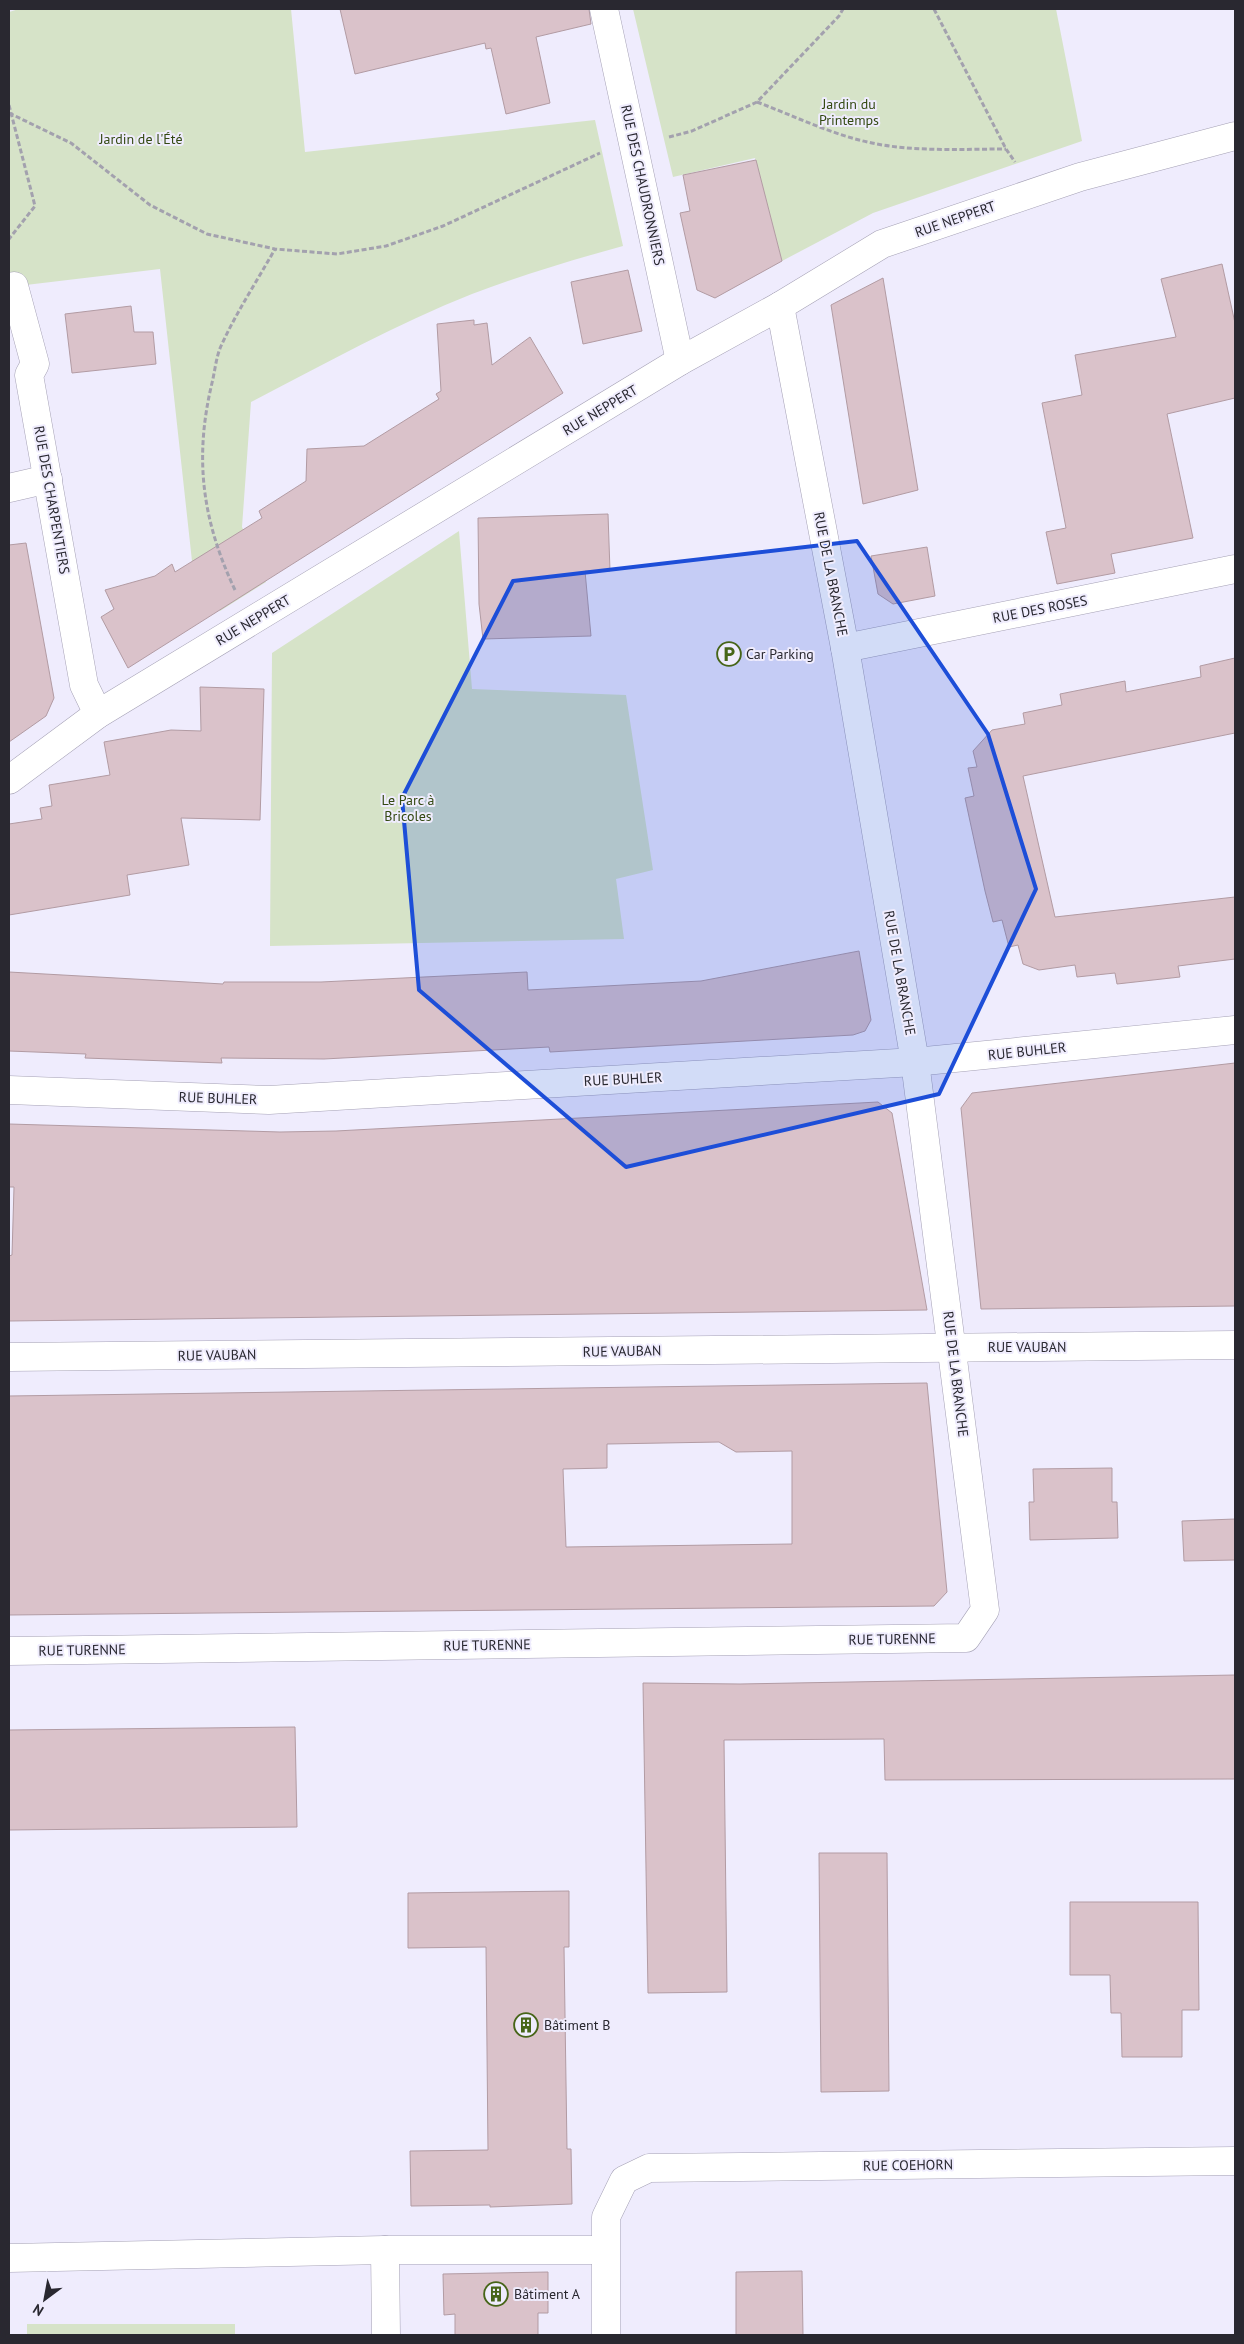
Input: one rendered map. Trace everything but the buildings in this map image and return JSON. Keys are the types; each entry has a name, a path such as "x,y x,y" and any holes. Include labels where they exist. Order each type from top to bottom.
{"street":[{"name":"RUE DES CHAUDRONNIERS","path":"604,9 680,361"},
{"name":"RUE NEPPERT","path":"9,780 98,714 680,361 780,306 882,244 1080,177 1235,136"},
{"name":"RUE DES CHARPENTIERS","path":"14,286 34,364 30,375 84,686 98,714"},
{"name":"RUE DE LA BRANCHE","path":"780,306 845,648 915,1062 986,1610 966,1638"},
{"path":"9,488 48,479"},
{"name":"RUE DES ROSES","path":"845,648 1235,569"},
{"name":"RUE BUHLER","path":"9,1090 269,1100 915,1062 1235,1030"},
{"name":"RUE VAUBAN","path":"9,1357 1235,1345"},
{"name":"RUE TURENNE","path":"9,1651 966,1638"},
{"name":"RUE COEHORN","path":"605,2250 606,2217 624,2180 649,2168 1235,2161"},
{"path":"385,2250 386,2335"},
{"path":"9,2258 385,2250 605,2250 606,2335"}],"path":[{"path":"10,115 71,144 150,205 207,234 275,249 337,254 386,246 443,226 602,152 634,142 692,131 757,102 843,9"},
{"path":"934,9 1006,149 1017,164"},
{"path":"757,102 813,124 872,143 927,148 1006,149"},
{"path":"9,104 10,115 35,206 9,239"},
{"path":"253,620 239,598 222,562 205,505 202,455 204,413 220,347 275,249"}],"highlighted area":[{"path":"857,541 988,734 1036,889 939,1094 626,1167 419,990 402,798 513,581"}],"green space":[{"name":"Jardin de l'Été","path":"19,9 291,9 305,152 595,120 623,246 528,274 472,294 360,345 251,402 242,527 266,582 220,611 192,561 160,269 9,287 9,12"},
{"name":"Jardin du Printemps","path":"633,9 1056,9 1082,141 873,213 782,261 755,158 673,177"},
{"name":"Le Parc à Bricoles","path":"459,531 472,689 626,695 653,870 616,879 624,939 270,946 272,653"},
{"path":"27,2324 235,2324 235,2335 27,2335"}],"place":[{"name":"Car Parking","path":"729,654"},
{"name":"Bâtiment B","path":"526,2025"},
{"name":"Bâtiment A","path":"496,2294"}]}
